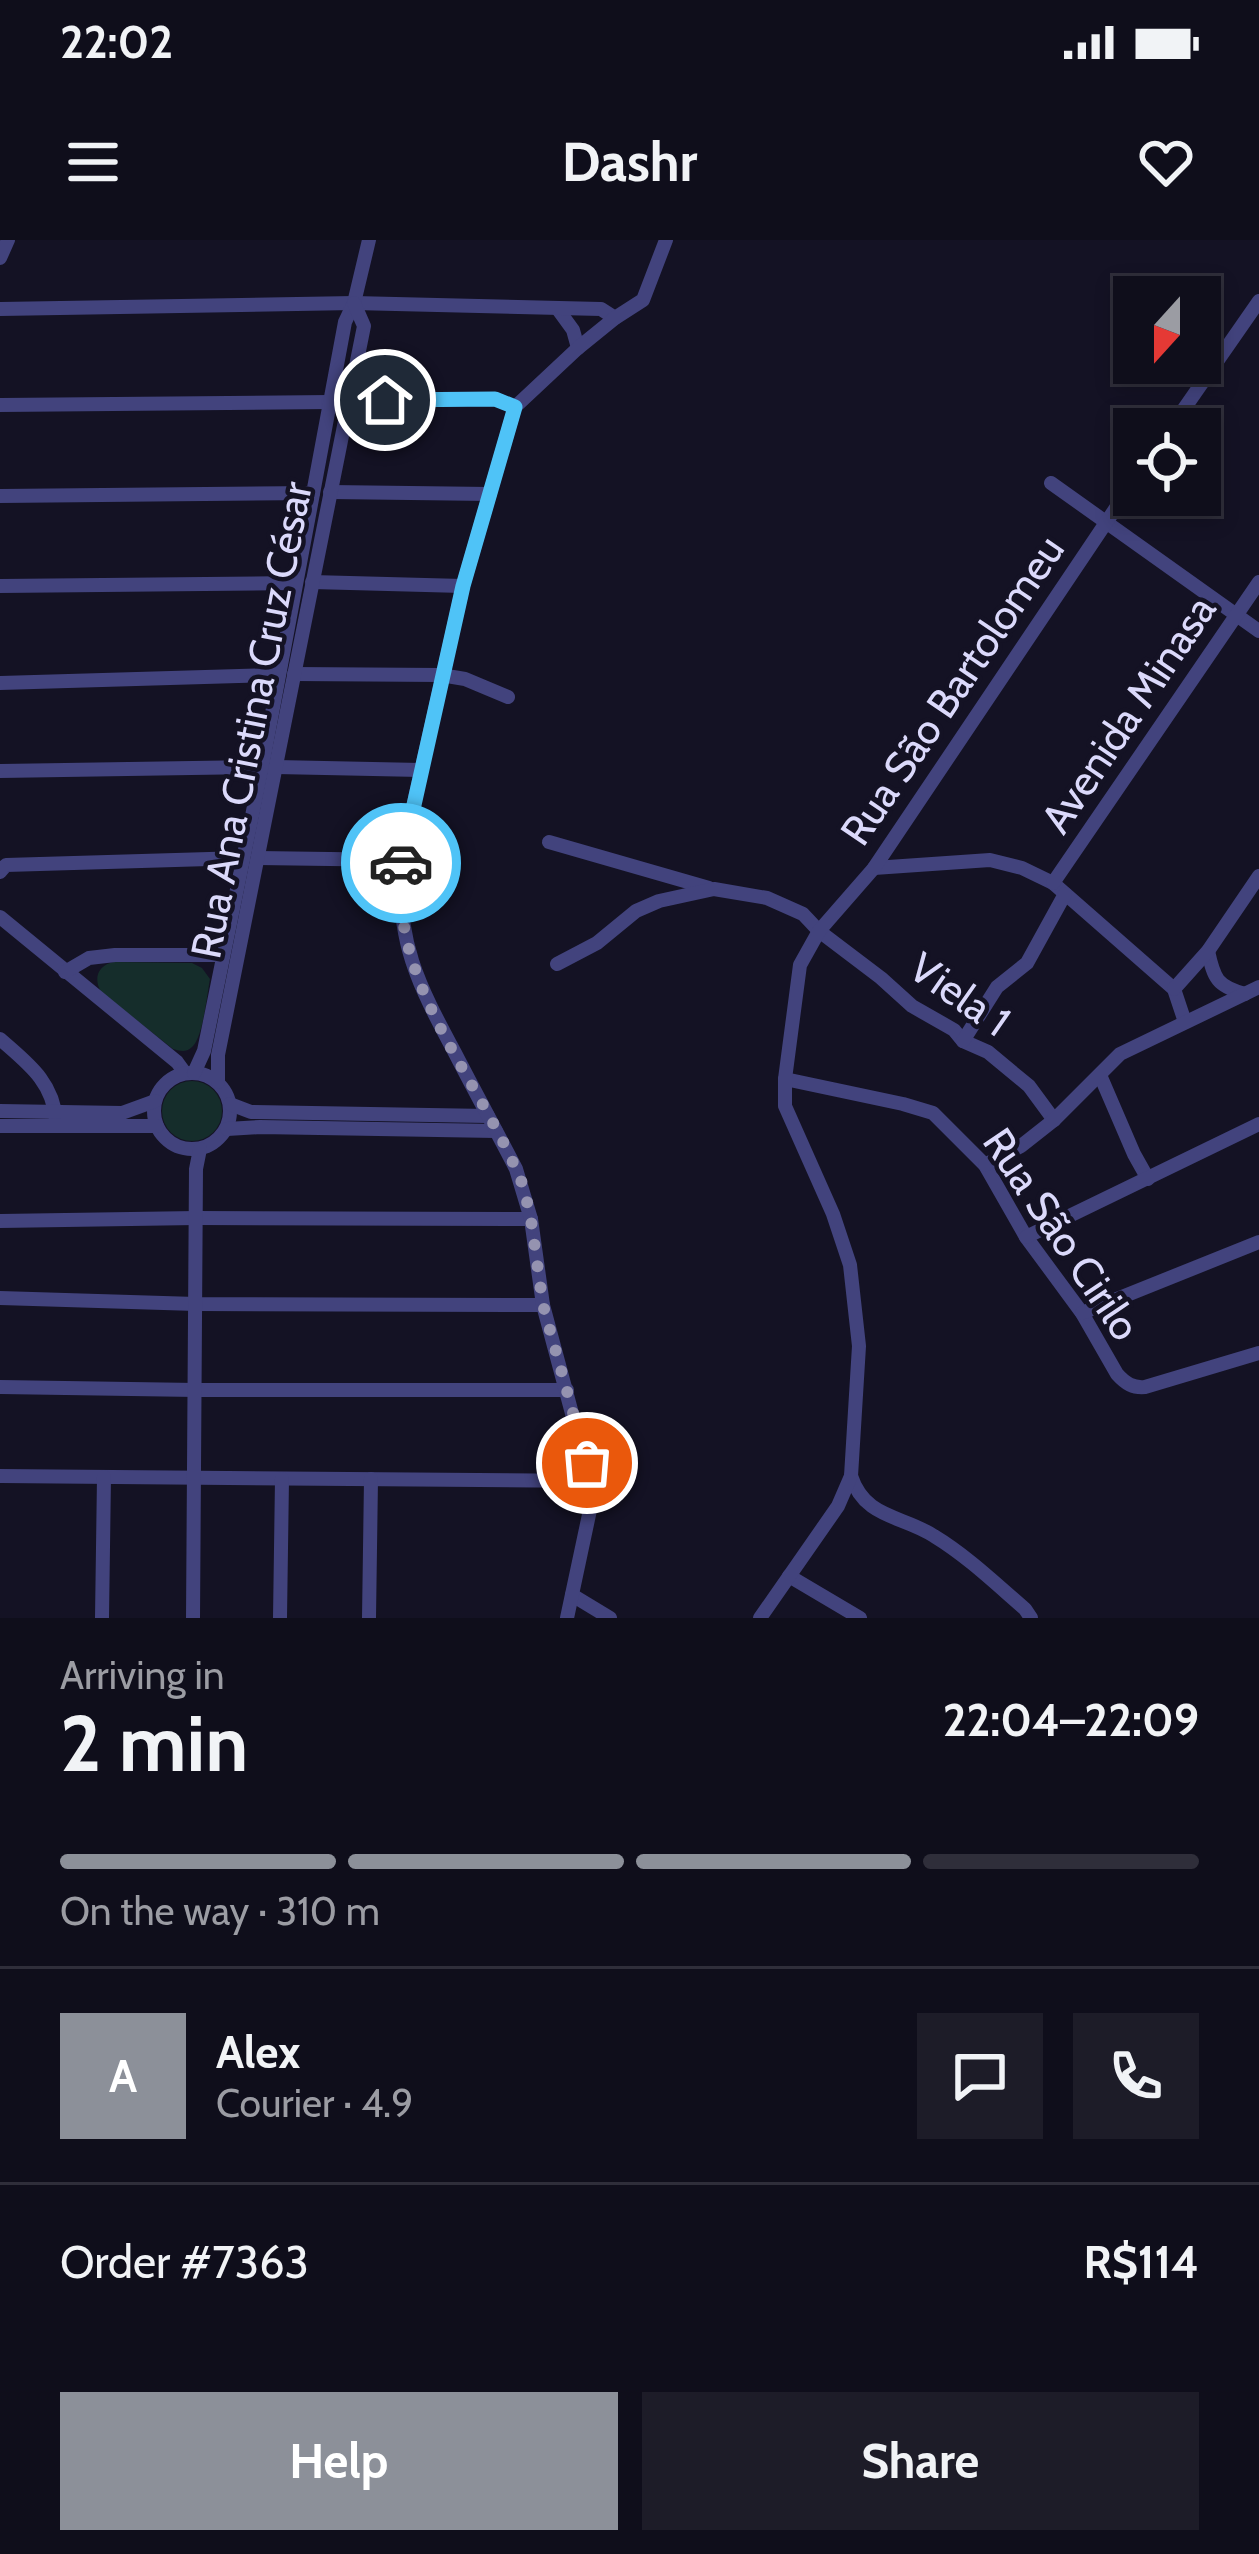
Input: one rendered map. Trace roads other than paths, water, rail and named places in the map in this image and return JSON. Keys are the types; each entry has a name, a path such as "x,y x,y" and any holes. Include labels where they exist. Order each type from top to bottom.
{"street":[{"path":"0,258 8,240"},
{"name":"Rua Ana Cristina Cruz César","path":"268,767 277,675 345,322 369,240"},
{"path":"567,1618 590,1510 590,1481 543,1305 531,1220 516,1168 433,1015 411,962 400,902 401,860 463,586 515,407 578,348 643,300 666,240"},
{"path":"1185,408 1259,302"},
{"path":"0,309 354,303 602,309 615,318"},
{"name":"Rua Ana Cristina Cruz César","path":"218,1082 218,1055 250,858 268,767 294,674 364,326 354,303"},
{"path":"557,308 573,329 578,348"},
{"path":"349,400 495,399 515,407"},
{"path":"0,405 330,402"},
{"path":"1051,483 1259,631"},
{"path":"330,492 490,494"},
{"path":"0,496 313,493"},
{"name":"Rua São Bartolomeu","path":"819,931 874,868 1113,511"},
{"path":"312,582 463,586"},
{"name":"Avenida Minasa","path":"963,1041 998,987 1028,963 1059,888 1259,582"},
{"path":"0,586 296,583"},
{"path":"294,674 441,675 465,679 508,697"},
{"path":"0,683 277,675"},
{"path":"0,771 421,770"},
{"name":"Viela 1","path":"549,842 714,889 767,898 803,914 912,1006 988,1052 1029,1086 1054,1120"},
{"path":"2,867 250,858 401,860"},
{"name":"Rua Ana Cristina Cruz César","path":"189,1073 204,1051 222,955 250,858"},
{"path":"874,868 990,860 1022,868 1059,888 1174,989 1185,1022"},
{"path":"1174,989 1208,951 1259,876"},
{"path":"557,964 597,943 636,911 714,889"},
{"path":"0,917 189,1073 218,1082 230,1104 226,1129 200,1149 175,1145 157,1126 155,1101 163,1086 189,1073"},
{"path":"760,1618 838,1506 851,1476 859,1346 850,1264 785,1106 800,965 819,931"},
{"path":"1208,951 1212,972 1220,983 1252,990"},
{"path":"65,972 88,958 222,955"},
{"path":"985,1165 1021,1146 1054,1120 1120,1054 1252,990"},
{"path":"0,1039 40,1074 52,1094 56,1119"},
{"path":"1100,1076 1148,1179"},
{"name":"Rua São Cirilo","path":"785,1079 933,1113 985,1165 1026,1237 1082,1313 1117,1375 1136,1388 1259,1353"},
{"path":"0,1126 122,1113 155,1101"},
{"path":"230,1104 250,1112 488,1116"},
{"path":"0,1111 157,1126"},
{"path":"1026,1237 1259,1124"},
{"path":"226,1129 496,1131"},
{"path":"193,1618 200,1149"},
{"path":"0,1220 531,1220"},
{"path":"1082,1313 1259,1242"},
{"path":"0,1298 543,1305"},
{"path":"0,1387 567,1390"},
{"path":"0,1476 590,1481"},
{"path":"851,1476 856,1492 878,1512 931,1534 977,1567 1031,1618"},
{"path":"102,1618 104,1477"},
{"path":"280,1618 282,1479"},
{"path":"369,1618 371,1479"},
{"path":"789,1576 860,1618"},
{"path":"572,1595 610,1618"}]}
